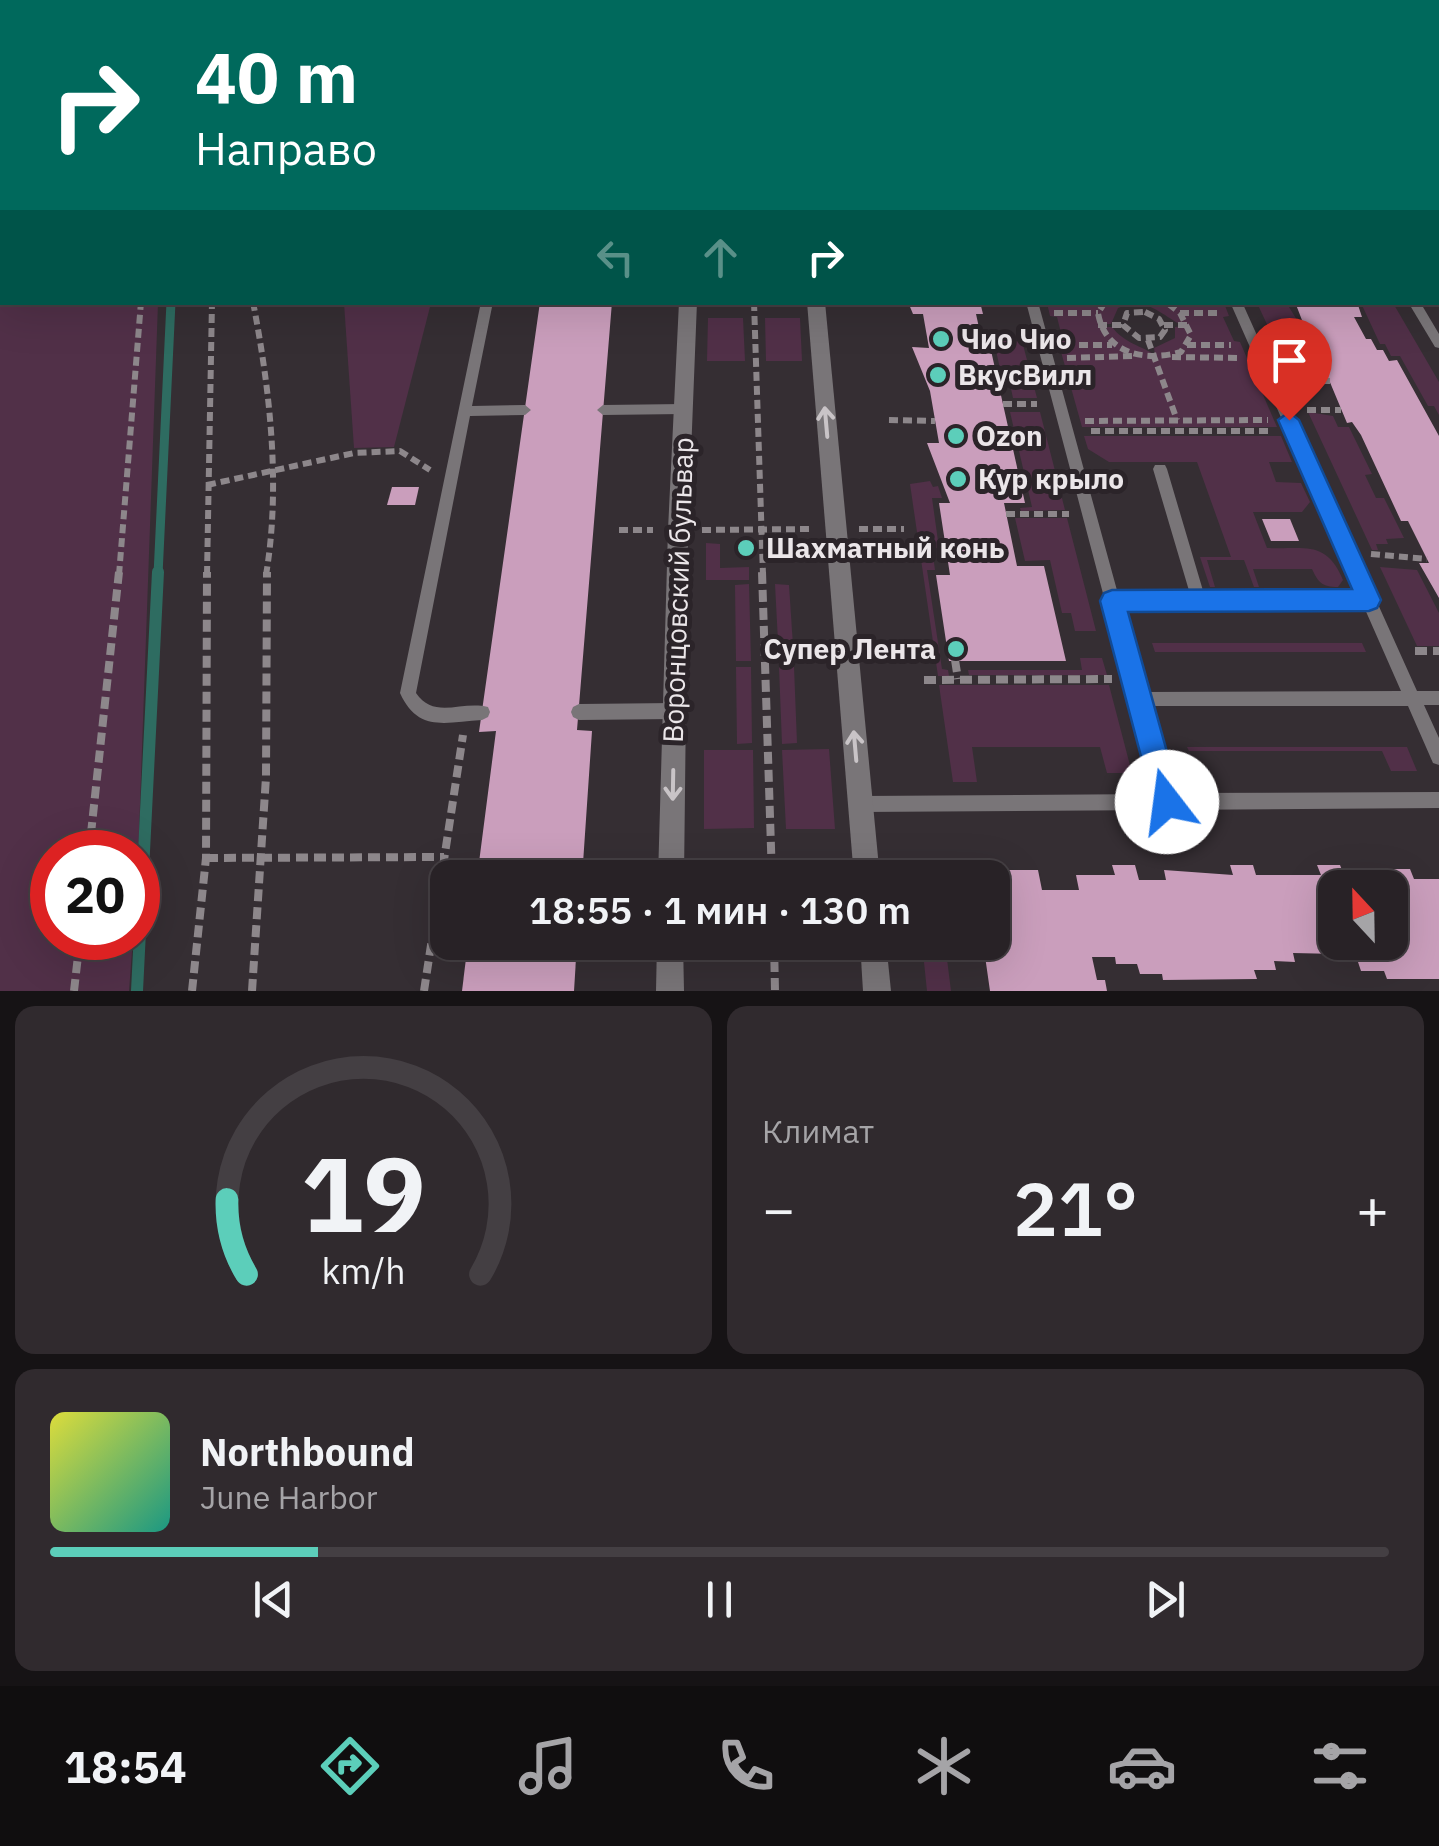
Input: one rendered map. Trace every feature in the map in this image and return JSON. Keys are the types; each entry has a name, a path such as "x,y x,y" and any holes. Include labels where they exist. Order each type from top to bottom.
{"street":[{"name":"Воронцовский бульвар","path":"671,860 688,305"},
{"path":"816,305 866,860"},
{"path":"670,960 670,991"},
{"path":"875,960 878,991"}],"lane":[{"path":"474,712 424,714 412,706 408,693 487,305"},
{"path":"1416,305 1439,344"},
{"path":"1034,308 1167,802"},
{"path":"1239,308 1439,757"},
{"path":"464,411 525,410"},
{"path":"603,410 683,410"},
{"path":"1160,469 1200,600"},
{"path":"1112,601 1369,600"},
{"path":"1138,698 1439,698"},
{"path":"578,712 674,711"},
{"path":"861,804 1439,800"}],"path":[{"path":"92,830 115,623 141,305"},
{"path":"192,991 206,858 212,305"},
{"path":"252,991 266,777 264,588 270,552 271,472 263,354 254,305"},
{"path":"754,305 771,860"},
{"path":"1103,305 1098,325 1113,345 1135,355"},
{"path":"1170,305 1189,326 1188,345"},
{"path":"1164,325 1160,337 1148,340 1130,334 1123,325 1124,316 1136,306 1164,325 1189,326"},
{"path":"1034,308 1098,313"},
{"path":"1180,313 1239,308"},
{"path":"1098,325 1123,325"},
{"path":"1148,340 1177,420"},
{"path":"1046,352 1113,345"},
{"path":"1169,357 1188,345 1258,351"},
{"path":"1046,352 1155,359 1258,351"},
{"path":"1308,381 1332,381"},
{"path":"1003,404 1042,404"},
{"path":"1322,410 1341,410"},
{"path":"890,420 935,420"},
{"path":"1066,426 1177,420 1291,426"},
{"path":"1066,426 1291,426"},
{"path":"207,486 354,452 400,451 450,482"},
{"path":"1006,514 1070,514"},
{"path":"700,530 820,529"},
{"path":"853,529 904,529"},
{"path":"619,530 668,530"},
{"path":"1385,554 1427,559"},
{"path":"1414,650 1439,650"},
{"path":"955,660 958,680"},
{"path":"924,680 1134,680"},
{"path":"424,991 444,858 474,712"},
{"path":"206,858 444,858"},
{"path":"74,991 78,960"},
{"path":"774,960 775,991"}],"shaded area":[{"path":"0,305 158,305 139,830 30,830 30,960 131,960 129,991 0,991"},
{"path":"344,305 430,305 394,447 354,448"},
{"path":"1047,305 1126,305 1118,308 1111,324 1103,327 1112,327 1127,341 1155,355 1154,348 1175,338 1175,327 1184,326 1144,305 1225,305 1229,316 1223,317 1234,341 1240,342 1277,427 1082,427 1058,341 1063,341 1057,317 1050,316"},
{"path":"1258,305 1290,305 1313,346 1309,347 1320,371 1289,371"},
{"path":"1362,305 1394,305 1439,382 1439,415 1434,406 1428,406 1400,356 1391,356 1385,344 1380,344"},
{"path":"708,318 743,318 745,361 707,361"},
{"path":"765,318 800,318 802,361 766,361"},
{"path":"994,341 1022,341 1037,398 1013,398 1010,384 1003,383"},
{"path":"1010,412 1040,412 1065,510 1021,511 1020,508 1032,507"},
{"path":"1308,412 1333,416 1338,427 1349,427 1372,474 1365,475 1376,498 1384,498 1404,538 1386,539 1388,544 1376,544 1378,550 1372,550"},
{"path":"1084,436 1281,436 1292,462 1269,462 1276,482 1301,483 1310,502 1302,512 1253,512 1267,548 1321,552 1343,580 1333,587 1321,583 1312,569 1253,569 1259,587 1254,587 1244,560 1207,560 1215,587 1210,587 1200,557 1231,557 1197,462 1109,462 1088,449"},
{"path":"930,481 933,487 938,486 942,498 932,498 939,548 932,548 935,570 927,570 942,669 948,670 949,676 938,676 910,484"},
{"path":"1015,518 1067,518 1096,631 1075,631 1071,613 1062,613 1050,560 1025,561"},
{"path":"706,543 720,544 720,568 749,567 749,580 706,580"},
{"path":"1380,567 1417,570 1439,613 1439,646 1417,646"},
{"path":"749,584 751,661 736,661 735,585"},
{"path":"775,584 789,585 794,661 779,661"},
{"path":"1152,643 1362,643 1366,652 1155,652"},
{"path":"1080,658 1102,658 1107,675 969,675 968,670 1082,670"},
{"path":"736,667 751,667 752,743 737,744"},
{"path":"779,667 794,667 797,743 782,744"},
{"path":"939,685 1109,685 1132,773 1107,773 1100,747 972,747 977,782 953,782"},
{"path":"1187,747 1407,747 1417,771 1391,771 1382,751 1189,751"},
{"path":"829,749 835,829 786,829 782,750"},
{"path":"704,750 753,750 754,828 704,829"},
{"path":"924,960 947,960 951,991 927,991"}],"building":[{"path":"540,305 612,305 577,730 592,731 583,860 479,860 496,731 479,732"},
{"path":"909,305 981,305 983,314 976,314 983,346 990,346 1025,503 1004,503 1017,566 1044,566 1066,661 949,661 936,575 950,575 939,503 950,503 927,443 939,443 930,391 912,347 929,348 923,314 913,314"},
{"path":"1296,305 1358,305 1362,317 1354,317 1366,339 1371,339 1377,350 1383,350 1389,361 1397,360 1439,436 1439,598 1419,563 1429,563 1408,521 1401,521 1361,435 1352,422 1347,423 1311,327 1305,328"},
{"path":"392,487 419,487 415,505 387,505"},
{"path":"1262,519 1290,519 1299,541 1271,541"},
{"path":"1112,865 1135,865 1139,880 1166,880 1164,870 1233,875 1230,865 1253,865 1256,875 1318,875 1318,954 1293,953 1295,962 1274,961 1276,970 1254,970 1257,979 1163,980 1162,974 1140,974 1137,964 1116,964 1115,957 1092,957 1097,980 1105,980 1107,991 990,991 986,960 1010,960 1010,870 1038,870 1042,890 1079,890 1076,875 1115,875"},
{"path":"1317,865 1340,865 1342,870 1319,870"},
{"path":"1377,869 1410,869 1414,879 1439,879 1439,979 1387,979 1384,971 1361,971 1358,962 1340,962 1408,960 1408,870"},
{"path":"466,960 576,960 574,991 462,991"}],"waterway":[{"path":"158,575 171,305"},
{"path":"137,991 158,572"}],"place":[{"name":"Чио Чио","path":"941,339"},
{"name":"ВкусВилл","path":"938,375"},
{"name":"Ozon","path":"956,436"},
{"name":"Кур крыло","path":"958,479"},
{"name":"Шахматный конь","path":"746,548"},
{"name":"Супер Лента","path":"956,649"}],"route":[{"path":"1167,802 1112,601 1369,600 1289,420"}]}
